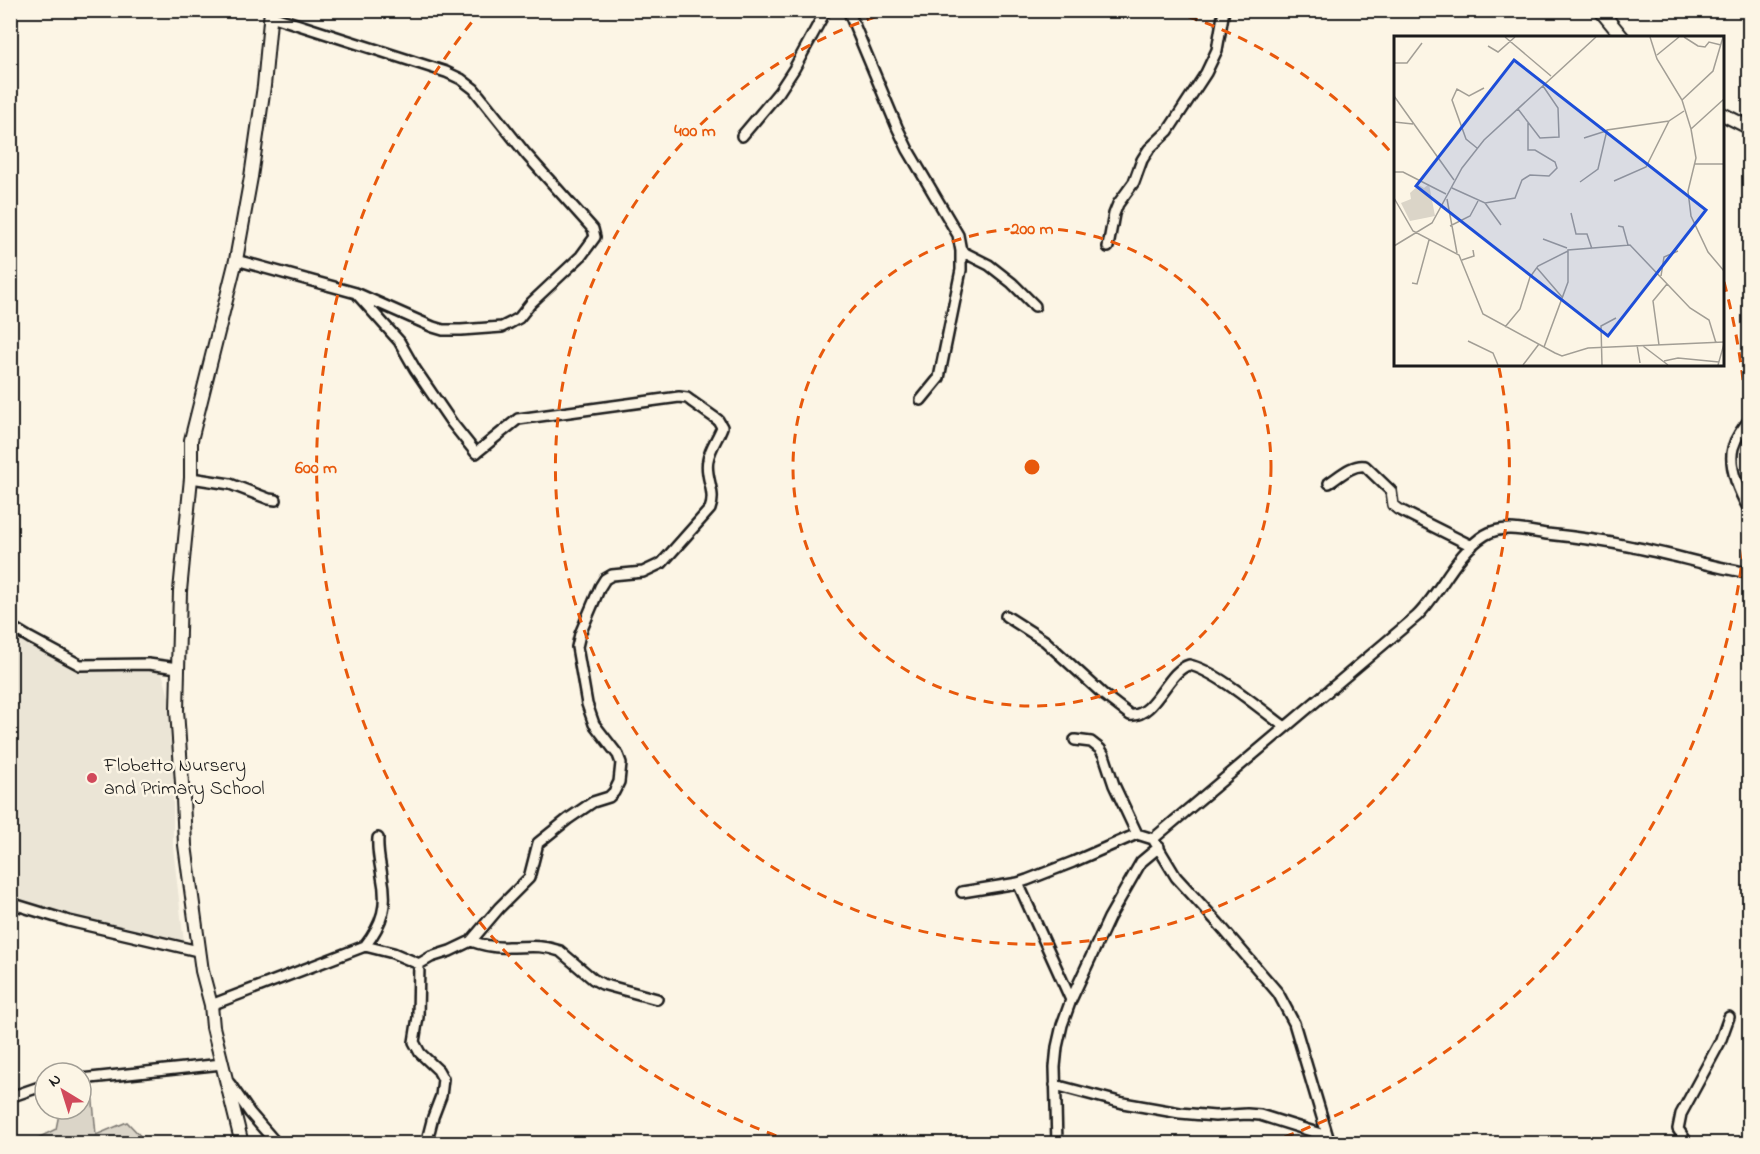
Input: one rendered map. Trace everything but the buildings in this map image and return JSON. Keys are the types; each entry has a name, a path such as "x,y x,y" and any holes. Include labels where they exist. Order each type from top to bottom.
{"main road":[{"path":"1600,10 1621,36"},
{"path":"242,1143 213,1027 211,1005 198,951 184,845 177,710 178,668 180,591 191,478 191,440 236,260 263,97 271,13"},
{"path":"1724,115 1749,128"}],"street":[{"path":"742,136 779,92 826,10"},
{"path":"848,10 897,127 958,235 961,251 961,270 939,378 921,400"},
{"path":"1108,247 1114,214 1118,204 1134,182 1144,156 1168,131 1206,73 1217,50 1224,10"},
{"path":"236,260 356,293 416,321 443,330 502,327 519,318 531,303 581,256 594,240 595,233 526,154 474,89 461,79 435,68 271,13"},
{"path":"961,251 990,265 1035,306"},
{"path":"356,293 399,341 452,423 476,453 518,419 678,397 691,401 722,425 707,462 712,494 710,509 662,563 643,572 612,575 605,579 580,634 578,647 586,704 594,724 618,755 621,769 618,787 609,796 593,802 568,819 538,843 529,878 471,941 419,964"},
{"path":"1749,419 1736,440 1732,453 1734,473 1749,511"},
{"path":"1329,483 1361,464 1390,490 1393,505 1398,509 1472,546"},
{"path":"191,478 230,484 276,500"},
{"path":"1057,1143 1055,1085 1057,1047 1062,1025 1071,1000 1109,918 1141,862 1156,843 1285,727 1417,616 1472,546 1488,533 1504,529 1634,547 1749,573"},
{"path":"1006,616 1045,641 1104,695 1130,715 1141,714 1179,670 1189,665 1208,673 1245,696 1285,727"},
{"path":"10,626 80,665 148,664 178,668"},
{"path":"1076,740 1090,742 1100,749 1114,786 1137,834 1156,843 1176,877 1226,931 1278,993 1294,1023 1329,1140"},
{"path":"962,892 1018,883 1137,834"},
{"path":"211,1005 365,946 380,926 383,908 384,884 378,858 378,838"},
{"path":"1018,883 1071,1000"},
{"path":"10,903 69,921 198,951"},
{"path":"471,941 506,947 531,945 555,949 602,984 657,999"},
{"path":"365,946 393,953 419,964"},
{"path":"419,964 418,1017 414,1042 420,1053 438,1070 443,1079 441,1096 426,1143"},
{"path":"1688,1143 1678,1129 1681,1114 1720,1042 1729,1017"},
{"path":"93,1079 222,1064"},
{"path":"226,1080 250,1113 277,1143"},
{"path":"1055,1085 1123,1103 1180,1113 1215,1116 1260,1115 1329,1140"},
{"path":"10,1097 33,1089"}],"shaded area":[{"name":"Flobetto Nursery and Primary School","path":"10,629 72,661 115,658 160,666 173,710 173,847 185,952 11,900"},
{"path":"93,1102 96,1135 127,1122 147,1143 11,1143 11,1139 36,1139 56,1129 58,1121 93,1121"}],"place":[{"name":"Flobetto Nursery and Primary School","path":"92,778"}]}
